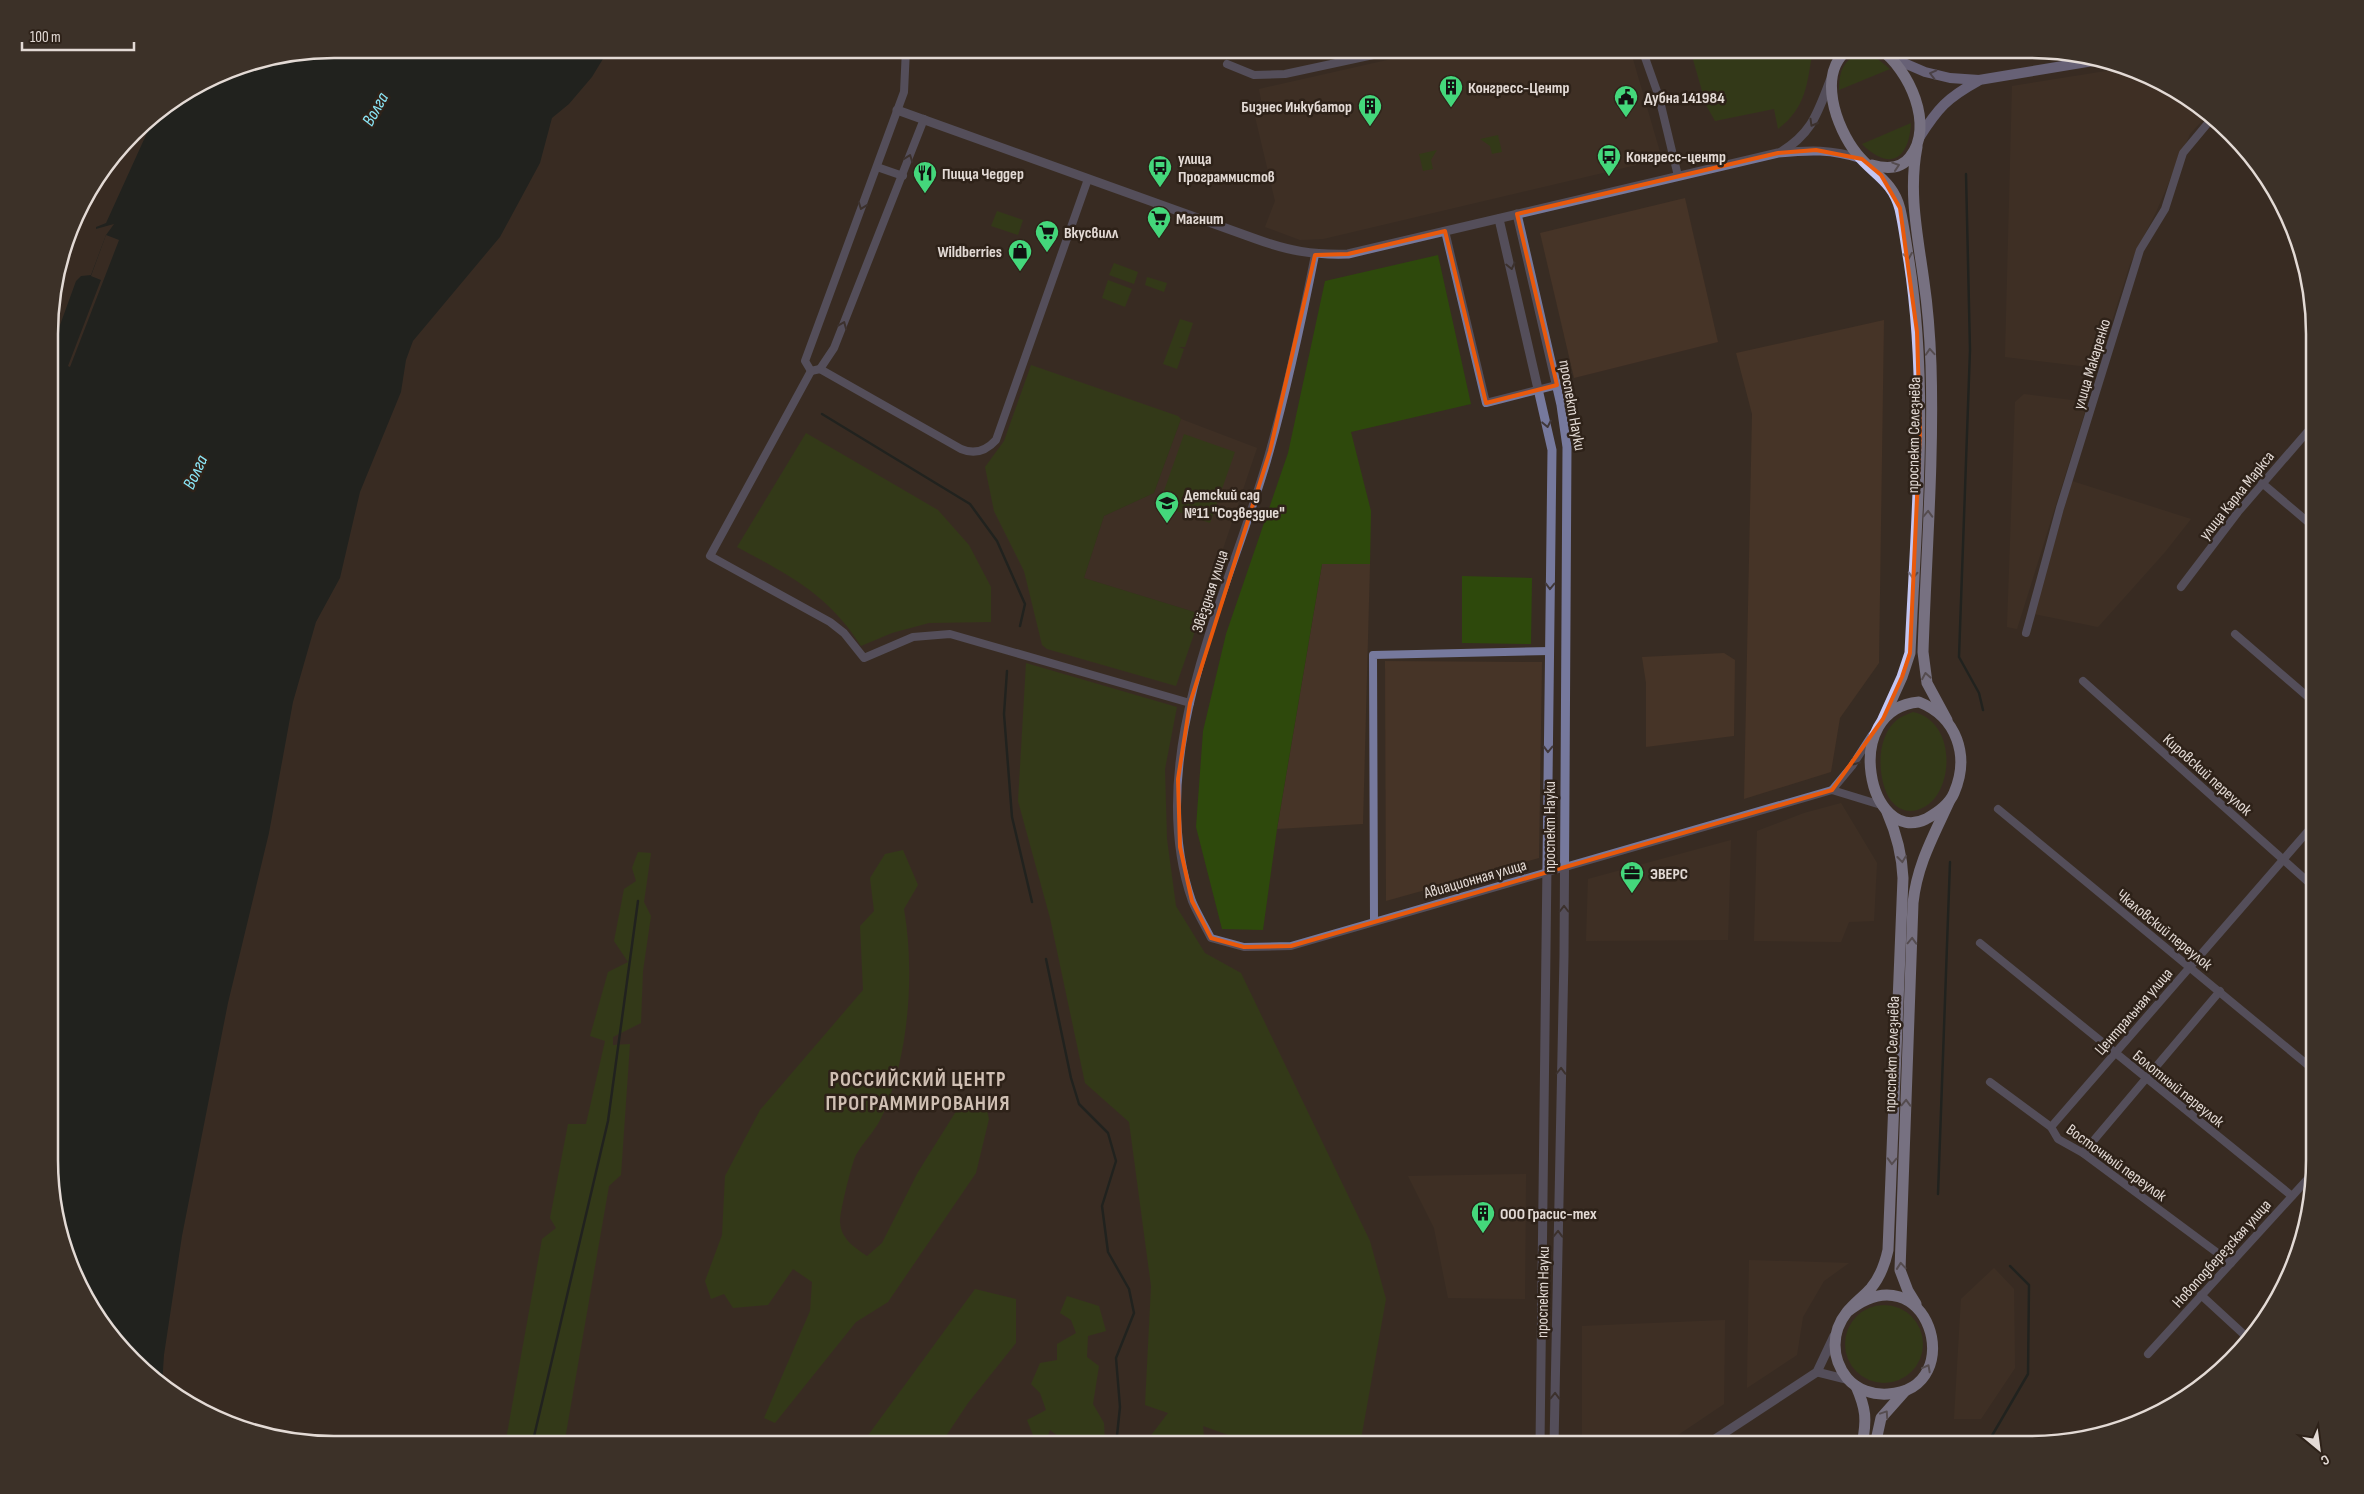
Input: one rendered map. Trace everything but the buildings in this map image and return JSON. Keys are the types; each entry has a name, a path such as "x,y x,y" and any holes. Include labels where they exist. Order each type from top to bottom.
{"main road":[{"path":"1831,76 1832,57"},
{"path":"1831,76 1839,57"},
{"path":"1890,57 1925,72 1950,78 1979,80 2083,63"},
{"name":"проспект Селезнёва","path":"1890,57 1900,69 1915,101 1920,125 1914,165 1913,206 1924,284 1931,366 1931,432 1923,652 1927,683 1947,720"},
{"name":"проспект Селезнёва","path":"1831,76 1835,106 1843,130 1865,161 1881,175 1894,193 1900,208 1913,287 1919,366 1920,431 1910,653 1902,677 1883,719"},
{"path":"1865,161 1887,168 1899,166 1907,161 1941,106 1954,94 1979,80"},
{"path":"1919,702 1936,709 1947,720 1959,746 1961,760 1959,778 1949,802 1922,821 1908,821 1884,809 1874,788 1870,769 1875,732 1883,719 1897,707 1907,703 1919,702"},
{"name":"проспект Селезнёва","path":"1877,1436 1881,1418 1907,1389 1920,1379 1929,1366 1934,1350 1932,1333 1926,1318 1908,1290 1900,1270 1913,904 1916,879 1922,859 1949,802"},
{"name":"проспект Селезнёва","path":"1863,1436 1866,1418 1864,1405 1852,1383 1840,1369 1836,1356 1835,1342 1838,1328 1847,1312 1872,1287 1884,1269 1888,1250 1903,878 1902,858 1897,834 1884,809"},
{"name":"проспект Селезнёва","path":"1847,1312 1860,1302 1875,1296 1891,1296 1906,1300 1920,1310"},
{"path":"1852,1383 1868,1392 1881,1394 1894,1394 1907,1389"}],"street":[{"path":"811,370 805,361 904,92 906,57"},
{"path":"1227,64 1254,75 1285,74 1364,57"},
{"path":"1645,57 1659,97 1678,176"},
{"path":"1778,153 1807,132 1816,119 1831,76"},
{"path":"897,110 1280,248 1315,255 1348,254 1778,153 1816,150 1838,152 1865,161"},
{"path":"820,368 834,348 924,119"},
{"name":"улица Макаренко","path":"2026,633 2060,508 2140,250 2165,209 2184,153 2209,122"},
{"path":"877,167 903,176"},
{"path":"1088,178 996,440 990,448 969,453 820,368 811,370 710,556 830,622 844,633 864,658 913,637 950,634 1190,703"},
{"name":"проспект Науки","path":"1517,214 1556,386 1567,447 1564,866 1554,1436"},
{"name":"проспект Науки","path":"1499,219 1552,450 1540,1436"},
{"path":"1445,231 1486,402 1556,386"},
{"name":"Звёздная улица","path":"1211,938 1192,901 1180,847 1178,779 1190,703 1215,617 1270,451 1315,255"},
{"name":"улица Карла Маркса","path":"2181,587 2262,483 2306,433"},
{"path":"2262,483 2306,520"},
{"path":"2235,634 2306,694"},
{"path":"1374,921 1373,655 1550,651"},
{"name":"Кировский переулок","path":"2083,681 2306,880"},
{"path":"1875,732 1852,766 1832,790 1884,809"},
{"name":"Авиационная улица","path":"1211,938 1244,947 1290,946 1832,790"},
{"name":"Чкаловский переулок","path":"1998,809 2306,1063"},
{"name":"Центральная улица","path":"2051,1126 2306,833"},
{"name":"Болотный переулок","path":"1980,943 2114,1054 2292,1196"},
{"path":"2083,1154 2220,991"},
{"name":"Восточный переулок","path":"1990,1082 2051,1126 2058,1139 2083,1154 2231,1263"},
{"name":"Новоподберезская улица","path":"2148,1354 2306,1181"},
{"path":"2202,1295 2245,1335"},
{"path":"1720,1436 1817,1372 1838,1328"},
{"path":"1817,1372 1852,1383"}],"highlighted area":[{"path":"1816,150 1862,159 1881,175 1900,208 1917,332 1920,431 1910,653 1902,677 1883,719 1832,790 1291,946 1244,947 1211,938 1192,901 1180,847 1178,779 1190,703 1270,451 1315,255 1348,254 1445,231 1486,403 1557,385 1517,214 1778,153"}],"shaded area":[{"path":"1401,57 1632,57 1662,159 1323,239 1300,240 1265,227 1275,201 1254,112 1263,110 1259,89"},
{"path":"2112,70 2136,78 2169,94 2204,118 2190,134 2156,212 2130,264 2097,368 2005,357 2012,86"},
{"path":"1685,198 1718,342 1574,378 1540,233"},
{"path":"1884,320 1879,663 1840,718 1831,772 1744,799 1752,414 1736,353"},
{"path":"2024,394 2088,402 2017,629 2007,627 2015,402"},
{"name":"Детский сад №11 \"Созвездие\"","path":"1181,419 1257,448 1201,614 1084,578 1104,516 1154,493"},
{"path":"2072,481 2191,519 2165,552 2098,627 2034,614"},
{"path":"1322,564 1370,564 1363,824 1277,829"},
{"path":"1724,653 1735,660 1734,736 1646,747 1646,683 1642,657"},
{"path":"1385,661 1542,662 1539,858 1386,901"},
{"path":"1841,803 1877,863 1874,921 1849,922 1841,942 1754,941 1757,831 1804,813"},
{"path":"1731,840 1728,940 1586,941 1588,879"},
{"name":"ООО Грасис-тех","path":"1526,1174 1525,1299 1448,1298 1434,1228 1408,1176"},
{"path":"1749,1260 1849,1263 1824,1281 1803,1317 1797,1355 1747,1388"},
{"path":"1994,1268 2014,1289 2015,1368 1981,1419 1954,1419 1961,1299"},
{"path":"1725,1320 1724,1404 1676,1436 1582,1436 1582,1326"}],"green space":[{"path":"1692,57 1812,57 1807,83 1800,103 1788,121 1778,129 1774,109 1715,121 1706,105"},
{"path":"1853,57 1875,57 1890,69 1839,90 1841,72"},
{"path":"1911,123 1906,145 1902,153 1896,158 1881,158 1862,144"},
{"path":"1498,135 1502,152 1492,154 1490,146 1480,139"},
{"path":"1437,150 1431,160 1433,169 1423,171 1419,154"},
{"path":"997,211 1023,220 1018,235 991,226"},
{"path":"1438,255 1471,404 1351,432 1371,511 1370,564 1322,564 1277,829 1263,930 1222,929 1196,827 1203,731 1226,634 1288,453 1325,281"},
{"path":"1114,263 1138,272 1134,284 1109,275"},
{"path":"1147,277 1167,283 1164,292 1145,285"},
{"path":"1108,280 1132,289 1125,307 1102,298"},
{"path":"1180,319 1193,323 1185,347 1179,347 1184,349 1177,369 1163,364"},
{"path":"1031,365 1178,416 1181,419 1154,493 1104,516 1084,578 1201,614 1176,686 1047,649 1042,645 1024,571 994,511 985,467 1004,441"},
{"path":"806,433 938,510 969,545 991,587 991,622 929,623 892,633 861,646 835,613 806,587 737,547"},
{"path":"1184,434 1235,452 1210,523 1159,505"},
{"path":"1462,576 1532,578 1531,644 1462,643"},
{"path":"1026,663 1177,707 1165,769 1167,839 1176,906 1205,953 1241,973 1370,1241 1386,1299 1362,1436 1231,1436 1203,1426 1204,1436 1151,1436 1168,1413 1145,1405 1151,1286 1129,1122 1085,1083 1050,918 1018,801"},
{"path":"1913,712 1929,719 1939,732 1945,747 1946,765 1943,782 1936,797 1925,807 1906,811 1899,808 1889,797 1882,775 1881,754 1886,734 1891,726 1900,718"},
{"path":"903,850 918,885 904,909 909,959 909,986 904,1040 892,1091 883,1114 856,1155 849,1177 840,1222 843,1233 849,1242 867,1256 882,1243 918,1172 965,1097 984,1098 989,1119 976,1173 888,1302 856,1322 775,1423 764,1418 810,1311 812,1282 793,1269 768,1305 733,1308 724,1294 711,1299 705,1281 722,1235 725,1176 760,1110 863,990 860,926 874,911 870,878 885,854"},
{"path":"638,852 651,853 644,902 651,916 643,971 641,1023 613,1037 613,1045 630,1044 621,1175 609,1186 566,1436 507,1436 542,1239 556,1228 550,1218 568,1124 586,1124 605,1041 590,1036 608,972 628,962 614,941 624,889 636,881 632,868"},
{"path":"975,1289 1016,1299 1016,1343 968,1403 946,1436 868,1436"},
{"path":"1067,1296 1099,1306 1106,1331 1088,1336 1087,1357 1099,1366 1093,1404 1104,1423 1105,1436 1058,1436 1050,1430 1048,1436 1033,1436 1027,1420 1046,1410 1040,1393 1031,1384 1040,1363 1057,1360 1057,1344 1076,1333 1071,1320 1060,1313"},
{"path":"1876,1305 1892,1305 1906,1311 1917,1322 1923,1336 1923,1352 1917,1366 1906,1377 1892,1383 1876,1383 1862,1377 1851,1366 1845,1352 1845,1336 1851,1322 1862,1311"}],"water":[{"name":"Волга","path":"333,57 604,57 592,77 569,104 552,118 540,163 500,237 413,341 406,360 401,392 360,492 340,578 316,622 293,702 269,833 228,1003 182,1236 164,1355 163,1378 138,1356 114,1329 86,1283 78,1266 67,1232 60,1197 57,1161 57,333 76,281 81,276 91,275 106,235 114,224 96,229 96,227 106,223 149,127 165,114 195,94 245,72 279,63"}],"pier":[{"path":"106,235 119,240 70,367 68,366 101,280 91,276"}],"waterway":[{"path":"1966,174 1970,350 1959,657 1979,693 1983,710"},
{"path":"822,414 970,504 997,541 1025,604 1020,626"},
{"path":"1007,671 1004,714 1012,817 1032,902"},
{"path":"1938,1194 1950,862"},
{"path":"534,1436 608,1121 638,901"},
{"path":"1046,959 1071,1078 1079,1104 1108,1133 1116,1161 1102,1206 1108,1252 1129,1289 1134,1313 1116,1358 1120,1407 1117,1436"},
{"path":"1992,1436 2028,1374 2029,1285 2010,1266"}],"place":[{"name":"Конгресс-Центр","path":"1451,108"},
{"name":"Дубна 141984","path":"1626,118"},
{"name":"Бизнес Инкубатор","path":"1370,127"},
{"name":"Конгресс-центр","path":"1609,177"},
{"name":"улица Программистов","path":"1160,188"},
{"name":"Пицца Чеддер","path":"925,194"},
{"name":"Магнит","path":"1159,239"},
{"name":"Вкусвилл","path":"1047,253"},
{"name":"Wildberries","path":"1020,272"},
{"name":"Детский сад №11 \"Созвездие\"","path":"1167,524"},
{"name":"ЭВЕРС","path":"1632,894"},
{"name":"ООО Грасис-тех","path":"1483,1234"}],"district":[{"name":"РОССИЙСКИЙ ЦЕНТР ПРОГРАММИРОВАНИЯ","path":"918,1091"}]}
